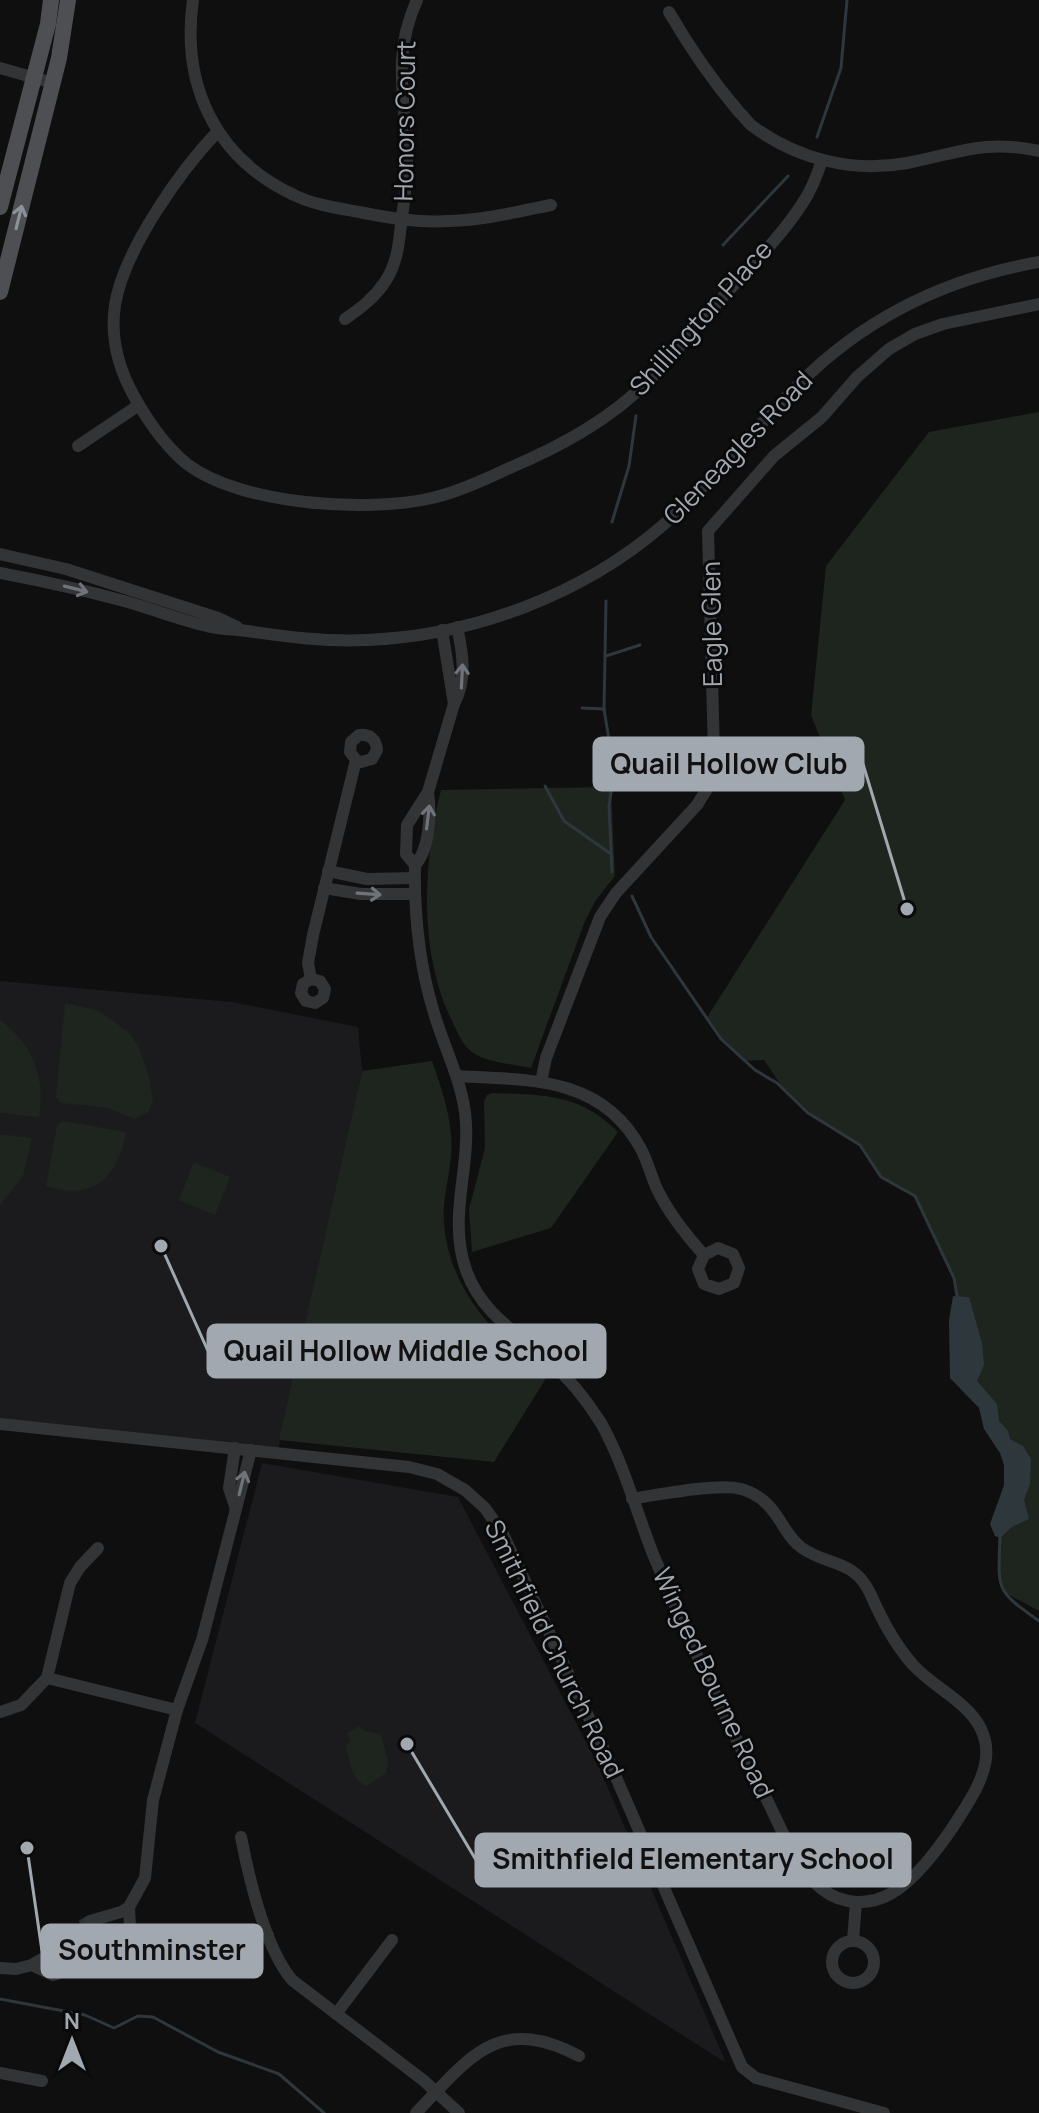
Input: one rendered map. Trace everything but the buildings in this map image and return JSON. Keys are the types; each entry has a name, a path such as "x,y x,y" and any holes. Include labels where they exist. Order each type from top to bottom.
{"main road":[{"path":"0,207 48,24 51,0"},
{"path":"0,292 53,83 68,0"}],"street":[{"path":"193,0 192,66 203,102 218,131 257,172 296,196 328,206 402,220 470,220 551,205"},
{"name":"Honors Court","path":"345,319 373,298 387,278 396,257 407,164 400,80 402,55 408,23 417,0"},
{"path":"669,12 710,79 749,124 782,145 822,160 877,166 909,163 971,147 1005,146 1039,151"},
{"path":"0,68 53,83"},
{"name":"Shillington Place","path":"218,131 185,168 136,248 119,287 113,320 120,367 139,405 160,436 187,463 216,481 242,490 355,506 403,504 463,488 571,439 608,415 641,387 801,207 822,160"},
{"name":"Gleneagles Road","path":"0,573 83,590 213,628 337,640 395,638 511,613 594,573 650,536 702,489 800,383 845,344 886,315 963,280 1039,262"},
{"name":"Eagle Glen","path":"541,1082 546,1058 600,917 616,893 697,805 710,784 714,753 708,531 774,456 822,417 857,377 889,349 915,334 943,324 1039,304"},
{"path":"78,446 139,405"},
{"name":"Gleneagles Road","path":"0,554 98,579 218,618 243,630"},
{"name":"Winged Bourne Road","path":"457,627 461,649 461,692 454,704 428,792 407,825 406,854 414,871 417,946 426,987 462,1097 467,1138 458,1202 461,1254 481,1300 503,1326 549,1361 582,1396 612,1445 655,1558 722,1709 807,1874 831,1895 856,1902"},
{"name":"Winged Bourne Road","path":"442,630 454,704"},
{"path":"311,979 308,963 356,760"},
{"name":"Winged Bourne Road","path":"414,871 422,857 431,808 428,792"},
{"path":"328,871 367,879 414,871"},
{"path":"324,888 361,894 414,894"},
{"path":"457,1076 541,1082 577,1090 593,1098 621,1120 643,1152 661,1197 674,1219 704,1255"},
{"name":"Smithfield Church Road","path":"0,1424 420,1469 454,1483 485,1508 503,1534 605,1752 742,2067 756,2078 884,2113"},
{"path":"235,1448 229,1488 236,1509"},
{"path":"90,1921 129,1907 145,1878 153,1800 177,1710 202,1640 251,1450"},
{"path":"632,1499 718,1486 737,1487 755,1494 776,1513 787,1533 799,1546 844,1565 855,1573 867,1588 889,1633 902,1651 931,1682 962,1705 979,1725 987,1747 981,1783 932,1854 898,1890 879,1899 856,1902 853,1941"},
{"path":"0,1712 21,1705 47,1678 70,1583 98,1548"},
{"path":"47,1678 177,1710"},
{"path":"241,1837 268,1935 283,1969 459,2113"},
{"path":"32,1965 57,1974 130,1927 129,1907"},
{"path":"0,1968 16,1969 32,1965 47,1956 66,1935"},
{"path":"219,1952 268,1935"},
{"path":"336,2014 392,1940"},
{"path":"416,2113 470,2058 495,2043 536,2039 559,2045 579,2056"},
{"path":"0,2073 42,2081"}],"shaded area":[{"path":"1039,412 1039,1611 1002,1591 994,1524 1015,1474 980,1397 955,1375 957,1287 915,1197 881,1177 860,1145 808,1113 787,1094 764,1060 743,1061 706,1019 845,800 811,715 826,566 929,432"},
{"path":"611,787 615,876 596,900 585,921 531,1068 478,1056 460,1038 433,966 427,907 428,877 430,847 441,790"},
{"path":"0,981 232,1002 358,1027 362,1071 278,1450 0,1421"},
{"path":"65,1003 96,1010 130,1034 149,1076 153,1102 148,1112 134,1119 108,1108 61,1103 56,1097"},
{"path":"0,1020 21,1039 34,1062 40,1089 39,1117 0,1113"},
{"path":"432,1061 444,1096 451,1132 444,1224 455,1271 478,1311 493,1329 548,1375 494,1462 279,1440 362,1071"},
{"path":"492,1093 544,1096 574,1103 603,1119 618,1132 551,1228 472,1252 469,1209 485,1148 484,1101"},
{"path":"63,1121 126,1132 117,1162 109,1174 89,1188 62,1190 46,1186 57,1125"},
{"path":"0,1134 32,1138 23,1176 0,1205"},
{"path":"194,1162 230,1177 215,1215 179,1200"},
{"path":"953,1296 969,1297 982,1343 984,1365 977,1381 997,1404 999,1421 1008,1431 1010,1439 1023,1446 1031,1459 1030,1484 1024,1500 1029,1519 1012,1527 1000,1538 995,1536 990,1524 1004,1485 1004,1465 984,1429 979,1408 950,1378 949,1320"},
{"path":"262,1463 458,1497 598,1765 726,2063 195,1723"},
{"path":"359,1726 365,1731 381,1734 388,1761 386,1773 367,1786 354,1775 346,1747 350,1741 347,1733"}],"waterway":[{"path":"817,137 841,68 847,0"},
{"path":"723,245 788,176"},
{"path":"612,522 629,466 636,416"},
{"path":"606,601 604,709 614,771 609,806 612,872"},
{"path":"606,656 640,645"},
{"path":"582,708 604,709"},
{"path":"612,757 626,750 647,746"},
{"path":"545,786 564,821 611,854"},
{"path":"632,896 651,937 721,1039 755,1070 777,1083 808,1113 860,1145 881,1177 915,1196 954,1278 957,1296"},
{"path":"1000,1538 1002,1587 1014,1602 1039,1621"},
{"path":"0,1999 85,2015 114,2028 138,2016 153,2017 218,2052 279,2074 324,2113"}],"tunnel":[{"path":"66,1935 90,1921"}],"place":[{"name":"Quail Hollow Club","path":"907,909"},
{"name":"Quail Hollow Middle School","path":"161,1246"},
{"name":"Smithfield Elementary School","path":"407,1744"},
{"name":"Southminster","path":"27,1848"}]}
